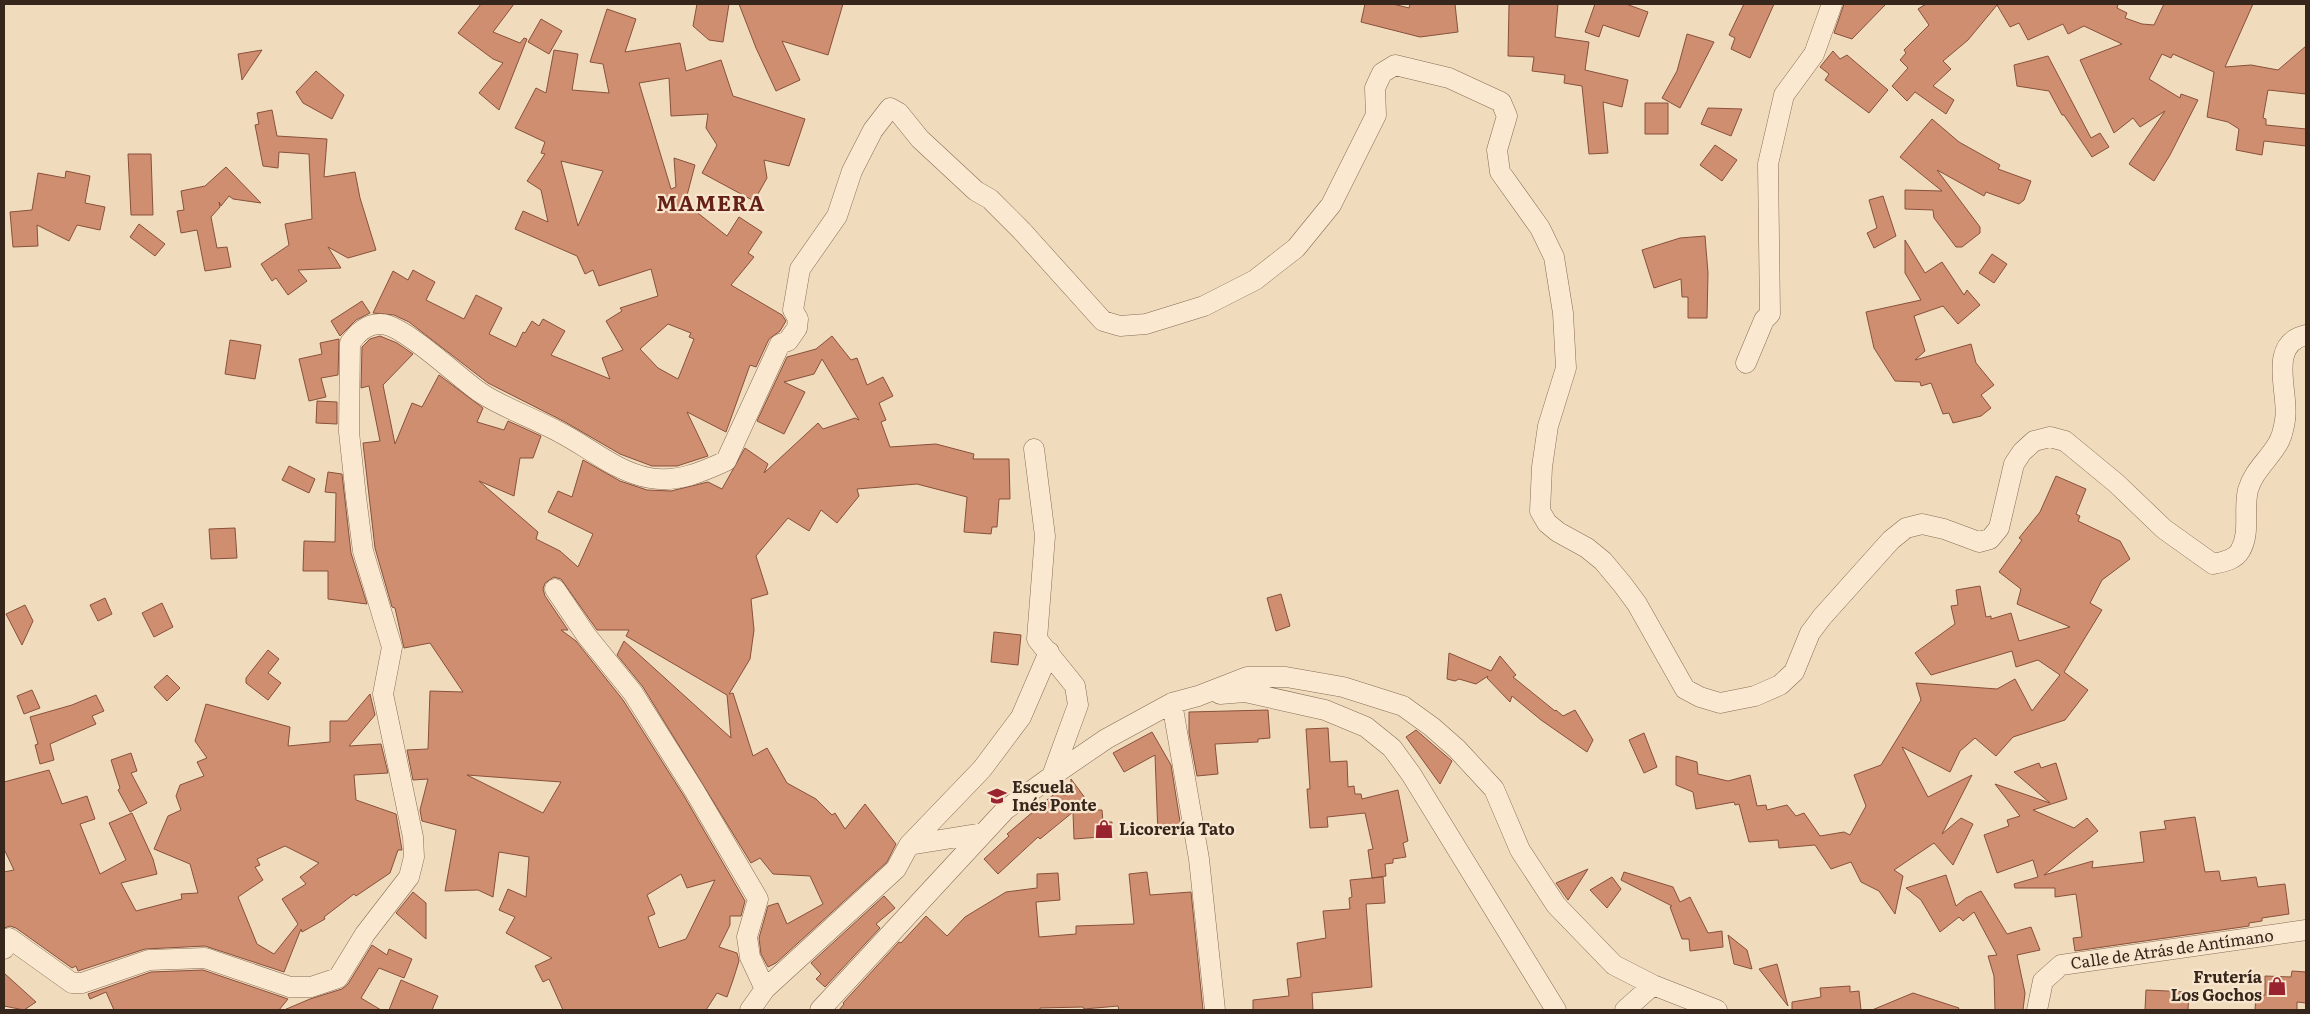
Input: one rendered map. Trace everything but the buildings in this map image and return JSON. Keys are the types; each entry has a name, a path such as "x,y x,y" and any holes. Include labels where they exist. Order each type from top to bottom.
{"street":[{"path":"1746,363 1764,320 1770,314 1768,164 1784,95 1814,54 1832,4"},
{"path":"4,949 9,938 72,983 82,983 149,960 205,958 290,986 311,987 338,978 365,934 409,877 414,857 413,837 383,694 392,647 364,551 356,497 348,432 350,343 364,329 381,323 393,328 424,348 481,393 561,433 615,466 650,478 687,478 707,470 726,461 780,344 788,341 797,328 798,319 793,310 800,269 837,216 852,171 873,130 890,108 899,113 920,138 976,191 990,199 1022,231 1103,321 1120,326 1146,324 1204,306 1256,280 1296,248 1330,205 1376,115 1375,88 1382,73 1395,65 1449,78 1501,102 1507,116 1497,150 1500,172 1540,228 1554,257 1562,313 1566,368 1548,426 1542,468 1540,512 1547,523 1558,532 1587,548 1603,561 1623,585 1637,604 1685,689 1700,697 1720,703 1754,696 1780,685 1794,672 1810,633 1822,617 1891,540 1906,528 1922,524 1944,529 1979,542 1990,539 1999,528 2014,464 2022,452 2034,441 2050,437 2065,441 2116,483 2164,529 2194,552 2213,564 2227,561 2240,552 2245,539 2248,491 2259,468 2278,444 2286,418 2281,375 2283,359 2295,340 2306,335"},
{"path":"1034,449 1045,536 1037,639 1075,686 1078,705 1052,776"},
{"path":"555,589 586,635 622,676 699,798 758,899 747,937 750,957 765,989"},
{"path":"750,1010 765,989 896,870 909,845 982,769 1021,717 1048,652"},
{"path":"820,1010 1005,810 1052,776 1106,739 1172,703 1198,696 1247,677 1286,677 1343,687 1403,706 1457,749 1494,789 1520,850 1556,905 1614,965 1654,985 1717,1010"},
{"path":"1198,696 1245,692 1325,710 1366,728 1392,748 1411,774 1556,1010"},
{"path":"1172,703 1199,859 1215,1010"},
{"path":"909,845 983,833"},
{"name":"Calle de Atrás de Antímano","path":"2037,1010 2043,981 2061,965 2306,930"},
{"path":"1625,1010 1654,985"}],"place":[{"name":"Escuela Inés Ponte","path":"997,796"},
{"name":"Licorería Tato","path":"1104,829"},
{"name":"Frutería Los Gochos","path":"2277,986"}],"district":[{"name":"MAMERA","path":"711,204"}]}
